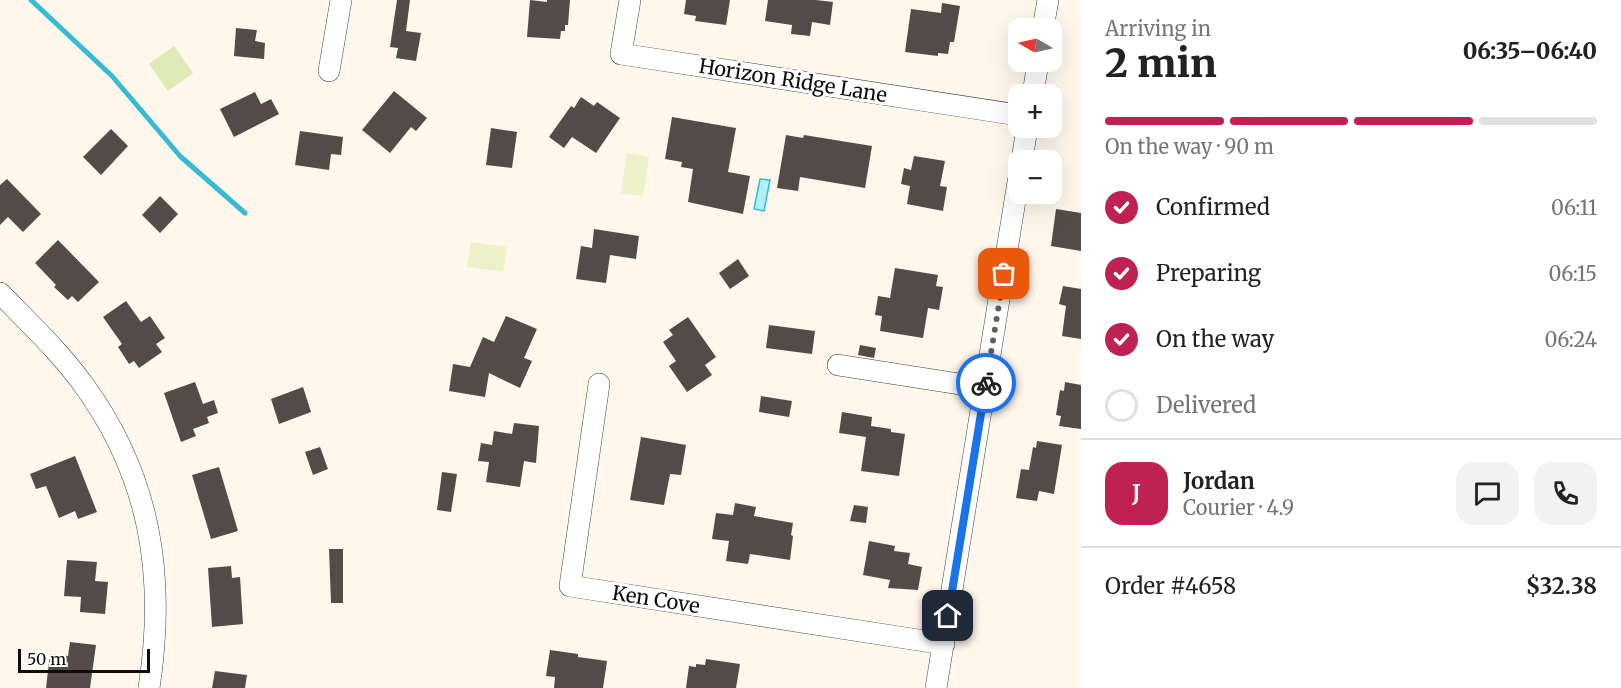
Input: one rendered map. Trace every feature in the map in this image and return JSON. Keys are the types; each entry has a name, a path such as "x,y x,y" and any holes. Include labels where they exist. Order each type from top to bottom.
{"street":[{"path":"329,71 340,0"},
{"name":"Horizon Ridge Lane","path":"630,0 621,54 1008,113"},
{"path":"1045,18 1048,0"},
{"path":"936,688 1014,204"},
{"path":"0,293 83,383 113,431 127,461 147,523 157,588 157,621 149,688"},
{"path":"838,365 985,388"},
{"name":"Ken Cove","path":"599,384 570,586 944,644"}],"green space":[{"path":"174,46 193,73 168,91 149,64"},
{"path":"627,153 649,157 643,196 621,193"},
{"path":"471,242 507,247 503,272 467,267"}],"water":[{"path":"760,179 770,180 764,211 754,209"}],"building":[{"path":"397,0 410,0 406,31 421,33 416,61 396,58 398,48 390,47"},
{"path":"530,0 547,2 547,0 570,0 568,25 565,25 565,31 561,31 560,39 527,37"},
{"path":"686,0 730,0 726,25 695,21 696,16 684,14"},
{"path":"768,0 833,2 830,25 812,22 810,36 791,34 792,25 765,21"},
{"path":"942,3 960,6 954,42 950,42 948,54 938,53 938,56 905,52 911,9 941,13"},
{"path":"236,28 257,30 255,41 265,43 264,59 234,56"},
{"path":"394,91 427,118 416,131 411,127 390,153 362,130"},
{"path":"255,92 261,104 271,99 279,114 234,137 220,109"},
{"path":"581,97 594,106 597,102 620,118 596,153 572,137 564,148 549,137 571,106 574,108"},
{"path":"672,117 736,128 728,172 750,176 743,214 688,202 693,169 681,167 682,162 665,159"},
{"path":"491,128 517,132 512,168 486,165"},
{"path":"111,129 128,146 101,175 83,157"},
{"path":"300,131 343,137 341,155 331,154 329,170 295,165"},
{"path":"786,135 803,138 804,135 872,146 865,188 800,177 798,191 777,188"},
{"path":"914,156 945,161 940,186 947,187 943,211 907,204 910,186 901,184 904,168 911,170"},
{"path":"7,179 41,214 23,232 8,217 0,225 0,185"},
{"path":"160,196 178,214 160,233 142,215"},
{"path":"1056,209 1081,213 1081,251 1051,246"},
{"path":"594,229 639,236 636,259 610,255 606,283 576,279 581,246 592,248"},
{"path":"58,240 99,282 78,302 72,296 68,300 35,263"},
{"path":"738,259 749,276 730,289 719,273"},
{"path":"895,268 938,275 936,286 943,287 939,310 928,308 923,338 880,331 882,316 875,315 878,296 890,298"},
{"path":"1063,286 1081,289 1081,339 1062,336 1066,306 1059,304"},
{"path":"126,301 141,322 150,316 165,338 156,344 162,352 139,368 134,361 129,364 118,347 122,344 103,317"},
{"path":"506,316 537,329 524,358 532,361 520,388 489,373 485,397 449,391 453,364 470,367 483,337 494,342"},
{"path":"688,317 716,357 705,365 712,375 687,392 669,366 676,361 663,342 673,335 669,330"},
{"path":"769,325 815,331 812,354 766,348"},
{"path":"860,345 876,348 874,358 858,355"},
{"path":"195,382 203,404 214,400 218,413 207,417 209,423 193,429 196,436 181,442 164,393"},
{"path":"1065,382 1081,385 1081,429 1059,426 1061,416 1056,415 1060,390 1064,391"},
{"path":"303,387 311,412 279,424 271,399"},
{"path":"761,396 792,401 789,417 759,412"},
{"path":"842,412 872,417 871,426 905,434 899,476 861,471 866,437 839,433"},
{"path":"514,423 539,426 536,463 524,461 520,487 486,482 489,462 478,461 481,443 492,445 494,431 512,434"},
{"path":"641,437 686,445 681,475 670,474 664,505 630,500"},
{"path":"1037,441 1062,445 1054,494 1039,491 1037,501 1016,498 1021,469 1029,470 1033,447 1036,448"},
{"path":"320,447 328,469 313,475 305,452"},
{"path":"75,456 97,512 78,519 75,511 59,518 46,486 36,489 30,474"},
{"path":"219,467 238,531 211,539 192,475"},
{"path":"442,472 457,474 451,512 437,510"},
{"path":"735,503 756,507 754,516 793,523 790,560 750,554 748,564 726,561 729,541 712,539 716,513 733,515"},
{"path":"854,505 868,507 866,523 850,521"},
{"path":"869,541 895,546 894,551 910,553 908,564 922,567 918,590 888,588 890,580 863,575"},
{"path":"329,549 343,549 343,603 331,603"},
{"path":"67,560 97,562 95,581 108,582 105,614 80,612 81,597 64,596"},
{"path":"231,566 232,578 240,577 243,624 212,627 208,568"},
{"path":"70,642 96,645 90,688 46,688 50,654 68,656"},
{"path":"550,650 607,661 603,688 554,688 555,677 546,676"},
{"path":"706,659 740,664 736,688 686,688 689,666 705,665"},
{"path":"215,671 247,675 245,688 212,688"}],"waterway":[{"path":"31,0 112,76 180,156 245,213"}],"way so far":[{"path":"986,383 1004,274"}],"route":[{"path":"948,616 986,383"}]}
